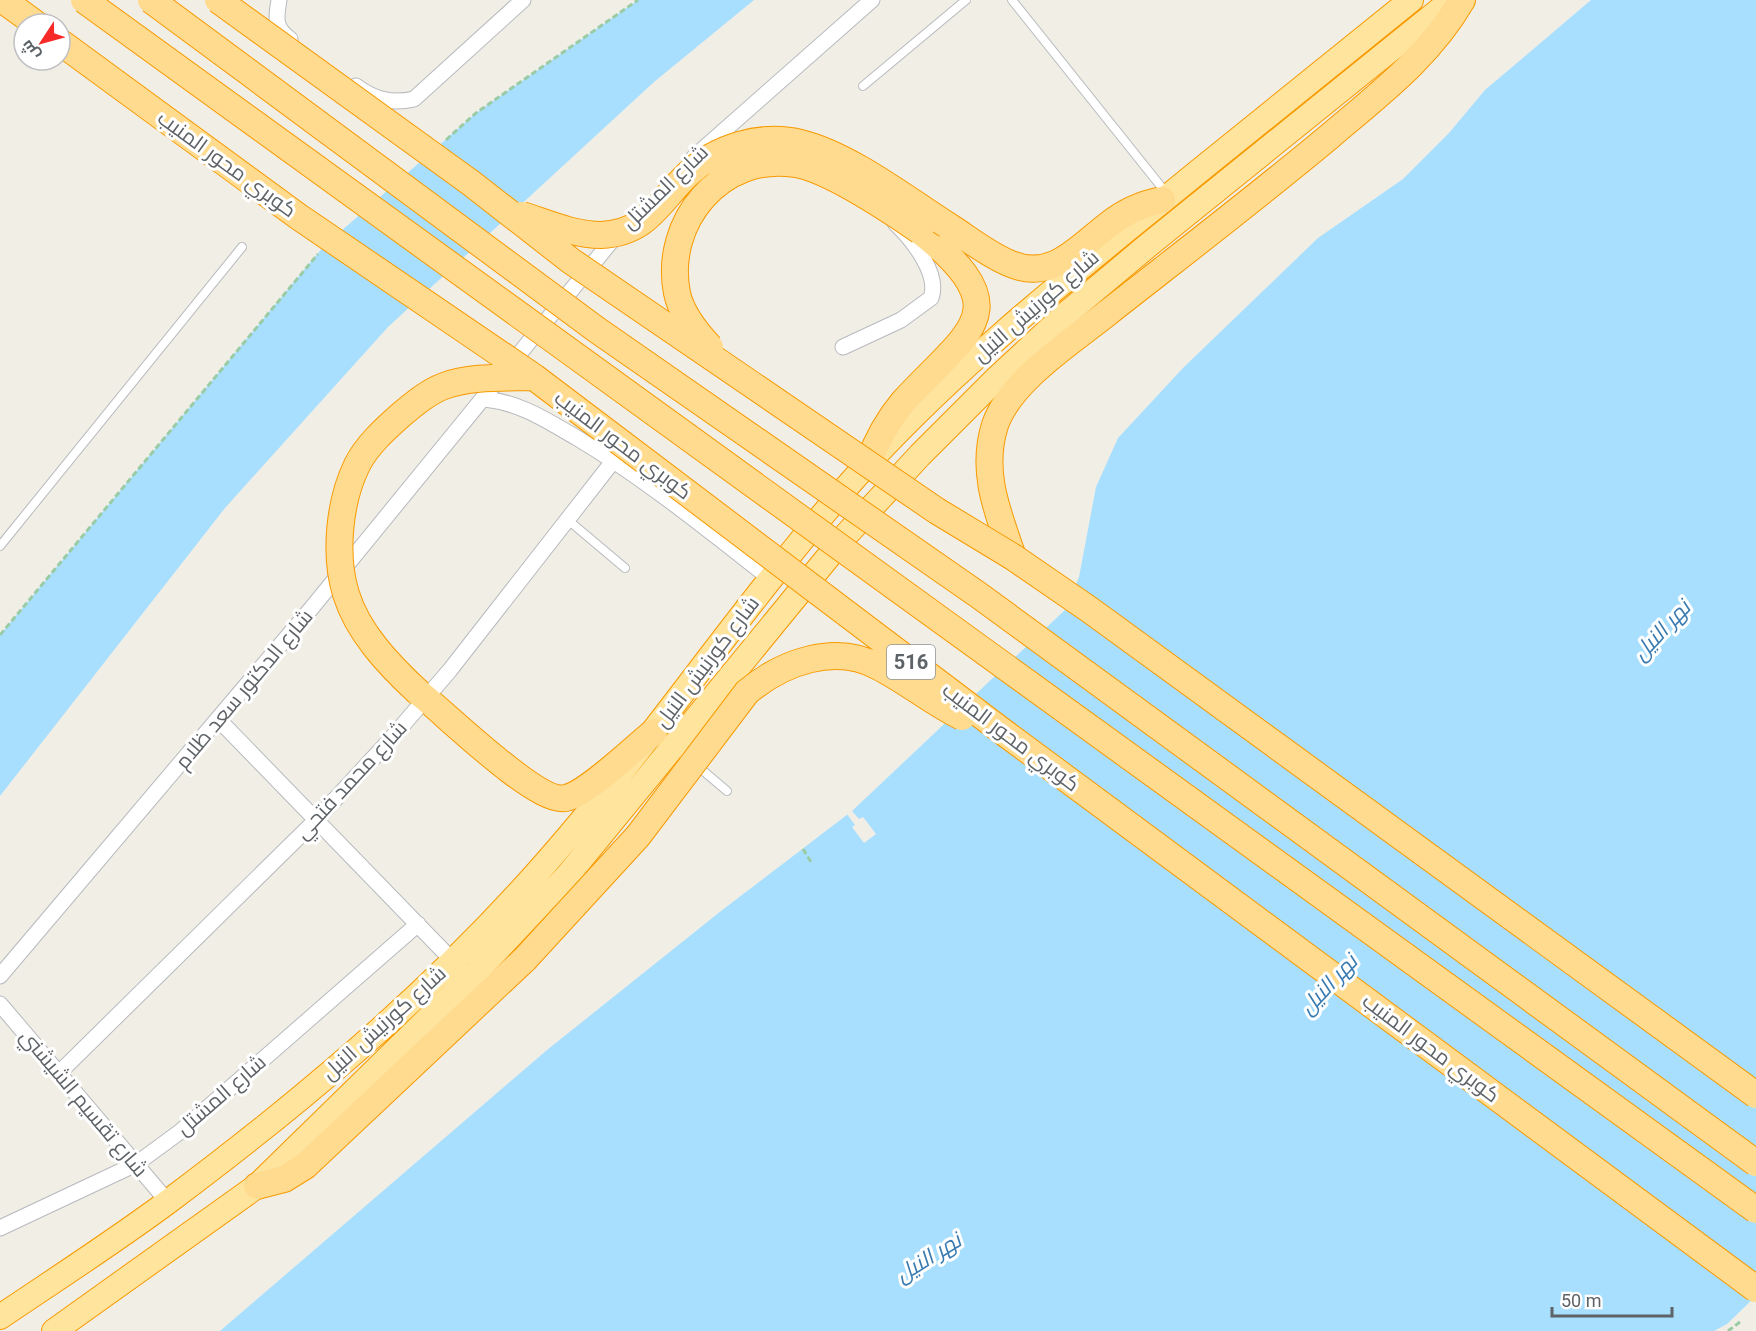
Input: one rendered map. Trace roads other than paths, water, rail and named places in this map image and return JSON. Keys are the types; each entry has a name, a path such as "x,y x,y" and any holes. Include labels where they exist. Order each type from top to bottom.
{"highway":[{"path":"3,0 20,12"},
{"name":"كوبري محور المنيب","path":"84,0 1756,1210"},
{"path":"151,0 597,330 977,594 1756,1163"},
{"path":"218,0 507,210 571,261 937,511 1012,557 1478,890 1756,1095"},
{"name":"شارع كورنيش النيل","path":"54,1331 257,1186 530,916 568,875 771,579 869,462 963,368 1047,293 1412,0"},
{"name":"شارع كورنيش النيل","path":"0,1317 168,1202 307,1092 453,961 525,886 611,787 663,739 920,455 997,378 1066,314 1137,254 1452,0"},
{"path":"1012,557 989,478 989,450 994,432 1010,398 1063,348 1293,166 1414,64 1448,23 1462,0"},
{"name":"كوبري محور المنيب","path":"72,51 299,217 534,377 1006,734 1756,1289"},
{"path":"507,210 585,234 619,232 650,218 688,174 703,162 739,145 778,140 798,142 835,155 1009,264 1036,269 1062,262 1108,225 1134,208 1165,198"},
{"path":"752,386 708,345 689,322 677,295 674,265 679,235 692,208 712,186 738,171 767,163 797,164 860,193 920,231 947,253 968,277 977,298 975,322 963,342 902,404 888,422 869,462"},
{"path":"534,377 472,380 443,386 415,403 391,424 358,464 346,495 341,527 340,564 346,595 361,625 379,651 422,695 520,779 546,796 564,799 579,793 663,739"},
{"path":"257,1186 284,1179 305,1166 525,959 638,836 747,692 766,677 786,666 809,659 856,658 900,678 954,713 1006,734"}],"street":[{"path":"279,0 275,19 277,28 361,90 380,100 397,103 414,99 523,0"},
{"name":"شارع المشتل","path":"485,399 599,255 645,202 872,0"},
{"path":"698,154 711,168 718,170 770,157 800,162 829,172 879,207 900,228 919,253 933,280 931,298 901,320 843,347"},
{"path":"485,399 519,405 614,460 668,498 771,579"},
{"name":"شارع الدكتور سعد ظلام","path":"0,976 485,399"},
{"name":"شارع محمد فتحي","path":"58,1073 316,820 568,520 614,460"},
{"path":"218,719 453,961"},
{"name":"شارع المشتل","path":"0,1228 136,1164 181,1131 418,924"},
{"name":"شارع تقسيم الشيشني","path":"0,1004 168,1202"}],"lane":[{"path":"862,86 966,0"},
{"path":"1012,0 1165,198"},
{"path":"0,546 242,248"},
{"path":"568,520 625,568"},
{"path":"663,739 727,791"}],"water":[{"path":"638,0 754,0 654,82 388,327 225,508 0,796 0,635 324,246 476,113"},
{"name":"نهر النيل","path":"1591,0 1756,0 1756,1296 1727,1324 1714,1331 220,1331 547,1050 721,911 852,811 1066,609 1079,577 1096,487 1118,438 1183,368 1318,238 1403,179 1449,133 1485,90"}]}
